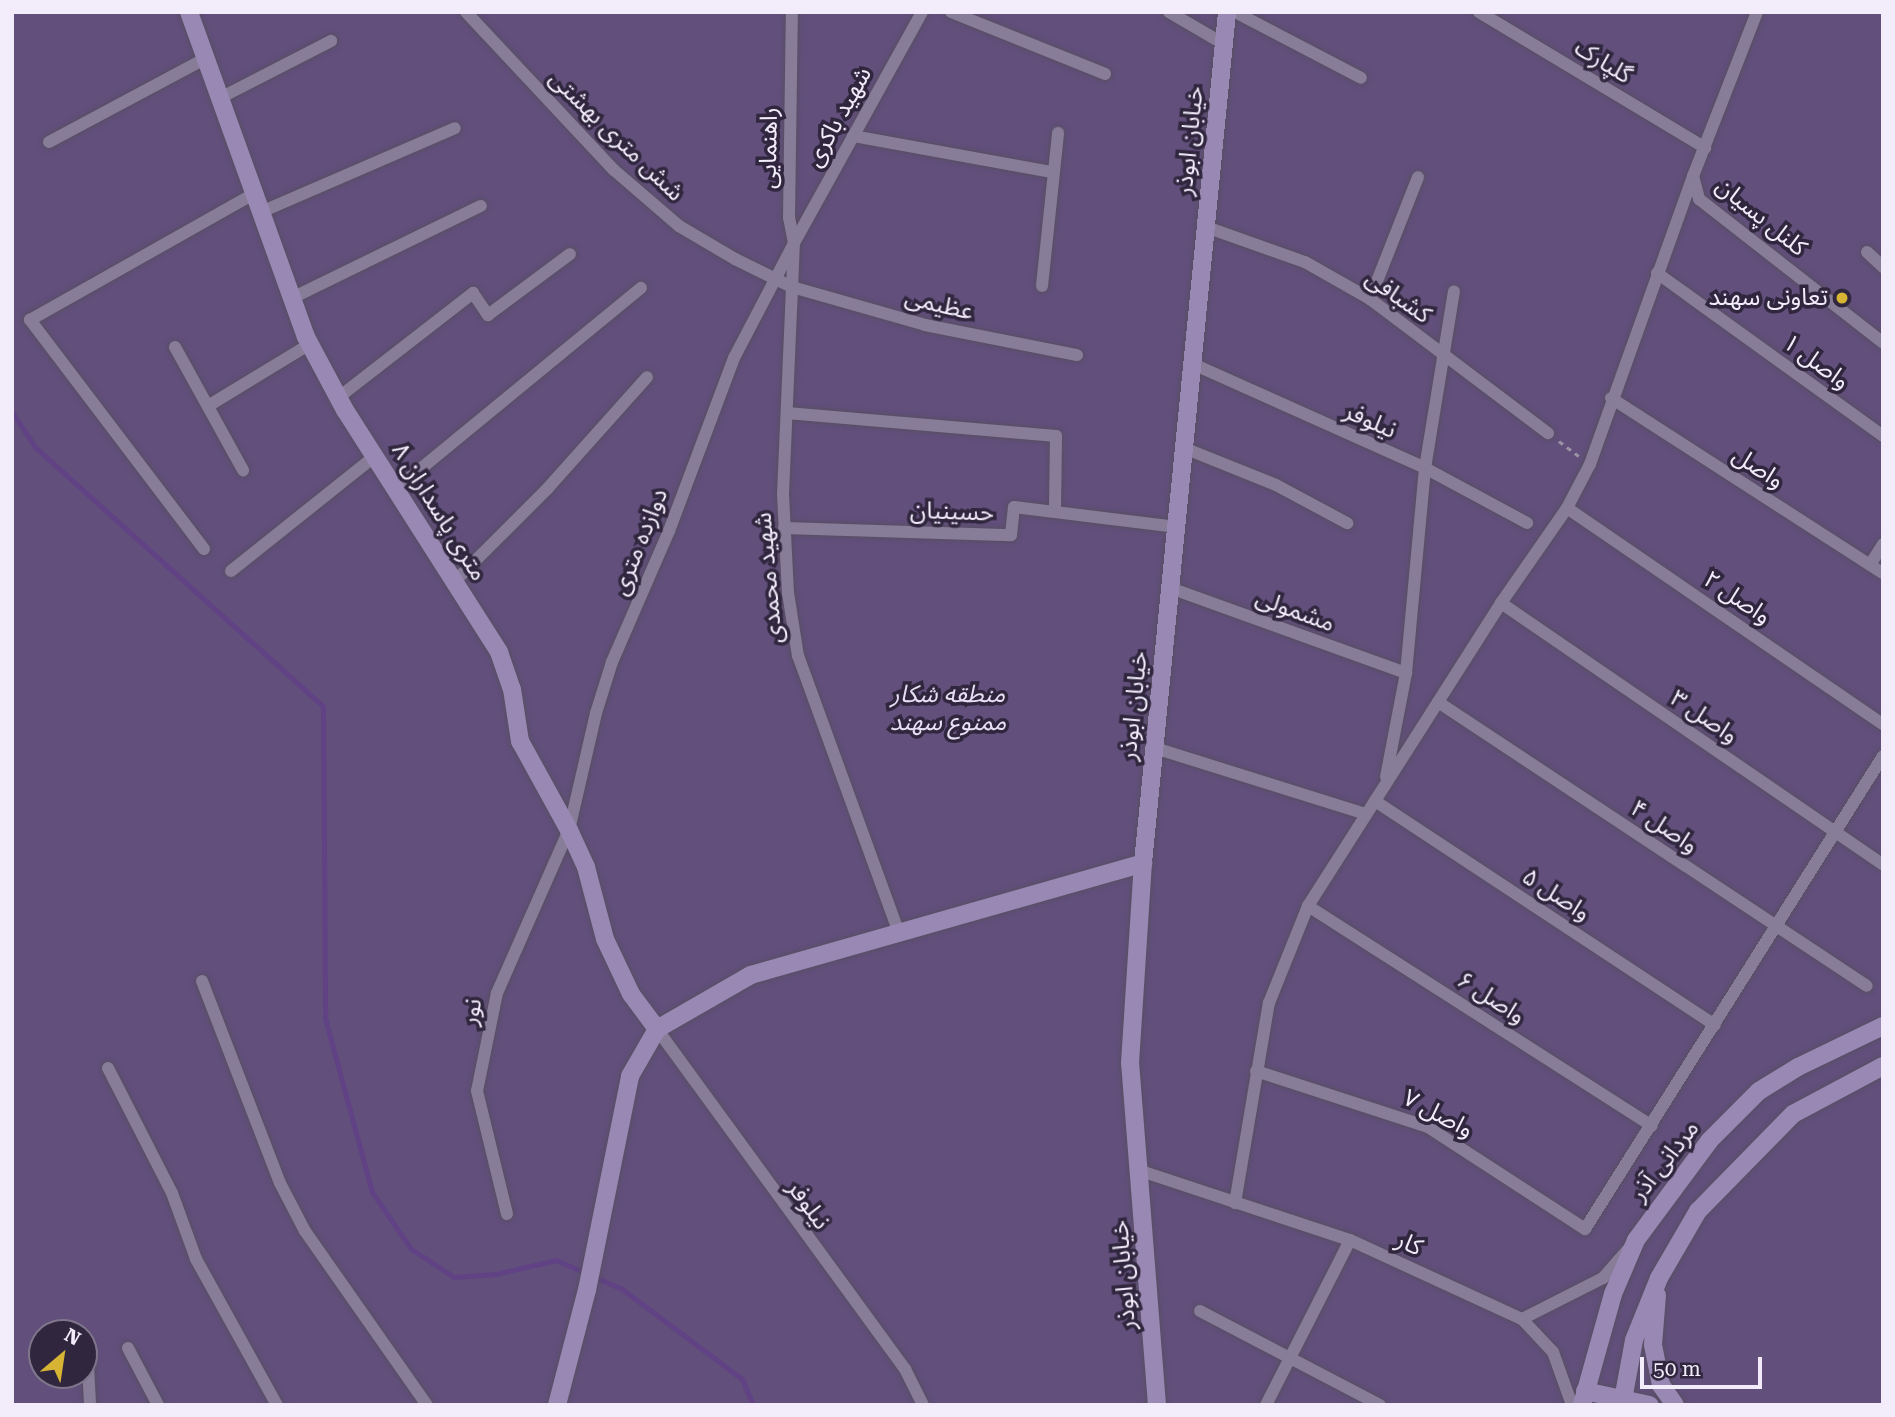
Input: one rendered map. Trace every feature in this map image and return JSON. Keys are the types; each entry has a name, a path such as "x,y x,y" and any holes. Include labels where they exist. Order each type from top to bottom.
{"main road":[{"name":"۸ متری پاسداران","path":"189,12 310,344 375,456 499,652 512,689 520,741 569,830 586,867 605,940 631,994 657,1029"},
{"name":"خیابان ابوذر","path":"1157,1405 1141,1171 1130,1063 1143,863 1227,12"},
{"path":"557,1405 587,1290 630,1076 657,1029 751,975 1143,863"},
{"name":"مردانی آذر","path":"1583,1398 1613,1294 1636,1240 1710,1140 1759,1091 1798,1067 1883,1026"},
{"path":"1623,1402 1634,1340 1659,1278 1698,1211 1793,1114 1883,1066"},
{"path":"1659,1278 1654,1345 1661,1385 1675,1405"},
{"path":"1583,1398 1650,1405"}],"street":[{"name":"شش متری بهشتی","path":"466,12 633,186 679,226 792,287"},
{"name":"راهنمایی","path":"792,12 789,218 794,243"},
{"name":"شهید باکری","path":"794,243 922,12"},
{"path":"951,12 1105,74"},
{"path":"1169,12 1224,44"},
{"path":"1235,12 1361,78"},
{"name":"گلپارک","path":"1479,12 1494,16 1705,148"},
{"name":"کلنل پسیان","path":"1757,12 1693,176 1699,200 1883,343"},
{"path":"220,98 331,41"},
{"path":"49,142 206,58"},
{"path":"261,212 455,128"},
{"path":"1042,286 1058,133"},
{"path":"853,136 1052,172"},
{"path":"1235,1203 1269,1003 1308,906 1501,603 1567,508 1590,464 1611,398 1693,176"},
{"path":"1370,299 1418,177"},
{"path":"204,549 30,320 254,194"},
{"path":"292,298 481,206"},
{"name":"کشبافی","path":"1206,227 1305,262 1370,299 1548,433"},
{"path":"774,278 794,243"},
{"name":"شهید محمدی","path":"794,243 784,528 798,656 900,933"},
{"path":"1867,252 1883,267"},
{"path":"339,397 473,293 488,315 570,254"},
{"name":"واصل ۱","path":"1657,273 1883,436"},
{"name":"دوازده متری","path":"569,830 596,713 612,662 668,531 734,358 774,278"},
{"name":"عظیمی","path":"792,287 925,325 1077,355"},
{"path":"396,489 641,288"},
{"path":"1385,784 1406,673 1425,468 1454,291"},
{"path":"208,406 310,344"},
{"path":"175,347 243,470"},
{"name":"نیلوفر","path":"1193,365 1425,468 1527,523"},
{"path":"454,582 529,508 646,377"},
{"name":"واصل","path":"1611,398 1883,573"},
{"path":"787,413 1056,436 1055,512"},
{"path":"1184,448 1276,485 1347,523"},
{"path":"231,570 375,456"},
{"name":"حسینیان","path":"784,528 1011,535 1014,507 1177,527"},
{"name":"واصل ۲","path":"1567,508 1883,724"},
{"path":"1870,565 1883,544"},
{"name":"مشمولی","path":"1170,588 1406,673"},
{"name":"واصل ۳","path":"1501,603 1883,865"},
{"name":"واصل ۴","path":"1438,702 1867,986"},
{"path":"1155,748 1366,814"},
{"path":"1652,1126 1883,756"},
{"name":"واصل ۵","path":"1374,801 1715,1024"},
{"name":"نور","path":"506,1214 477,1091 497,993 569,830"},
{"name":"واصل ۶","path":"1308,906 1652,1126"},
{"path":"202,981 279,1183 298,1219 427,1405"},
{"name":"نیلوفر","path":"657,1029 905,1369 923,1405"},
{"path":"108,1068 172,1194 196,1259 277,1405"},
{"name":"واصل ۷","path":"1256,1071 1428,1127 1586,1229 1652,1126"},
{"name":"کار","path":"1141,1171 1350,1240 1522,1320"},
{"path":"1266,1405 1350,1240"},
{"path":"1572,1405 1553,1352 1522,1320 1603,1278 1636,1240"},
{"path":"1200,1311 1292,1356 1380,1405"},
{"path":"128,1348 158,1405"}],"path":[{"path":"1548,433 1590,464"}],"green space":[{"name":"منطقه شکار ممنوع سهند","path":"12,12 1883,12 1883,1405 12,1405"}],"waterway":[{"path":"12,412 35,447 323,706 325,1018 372,1192 411,1249 454,1277 496,1274 556,1260 622,1289 742,1379 753,1405"}],"place":[{"name":"تعاونی سهند","path":"1842,298"}]}
